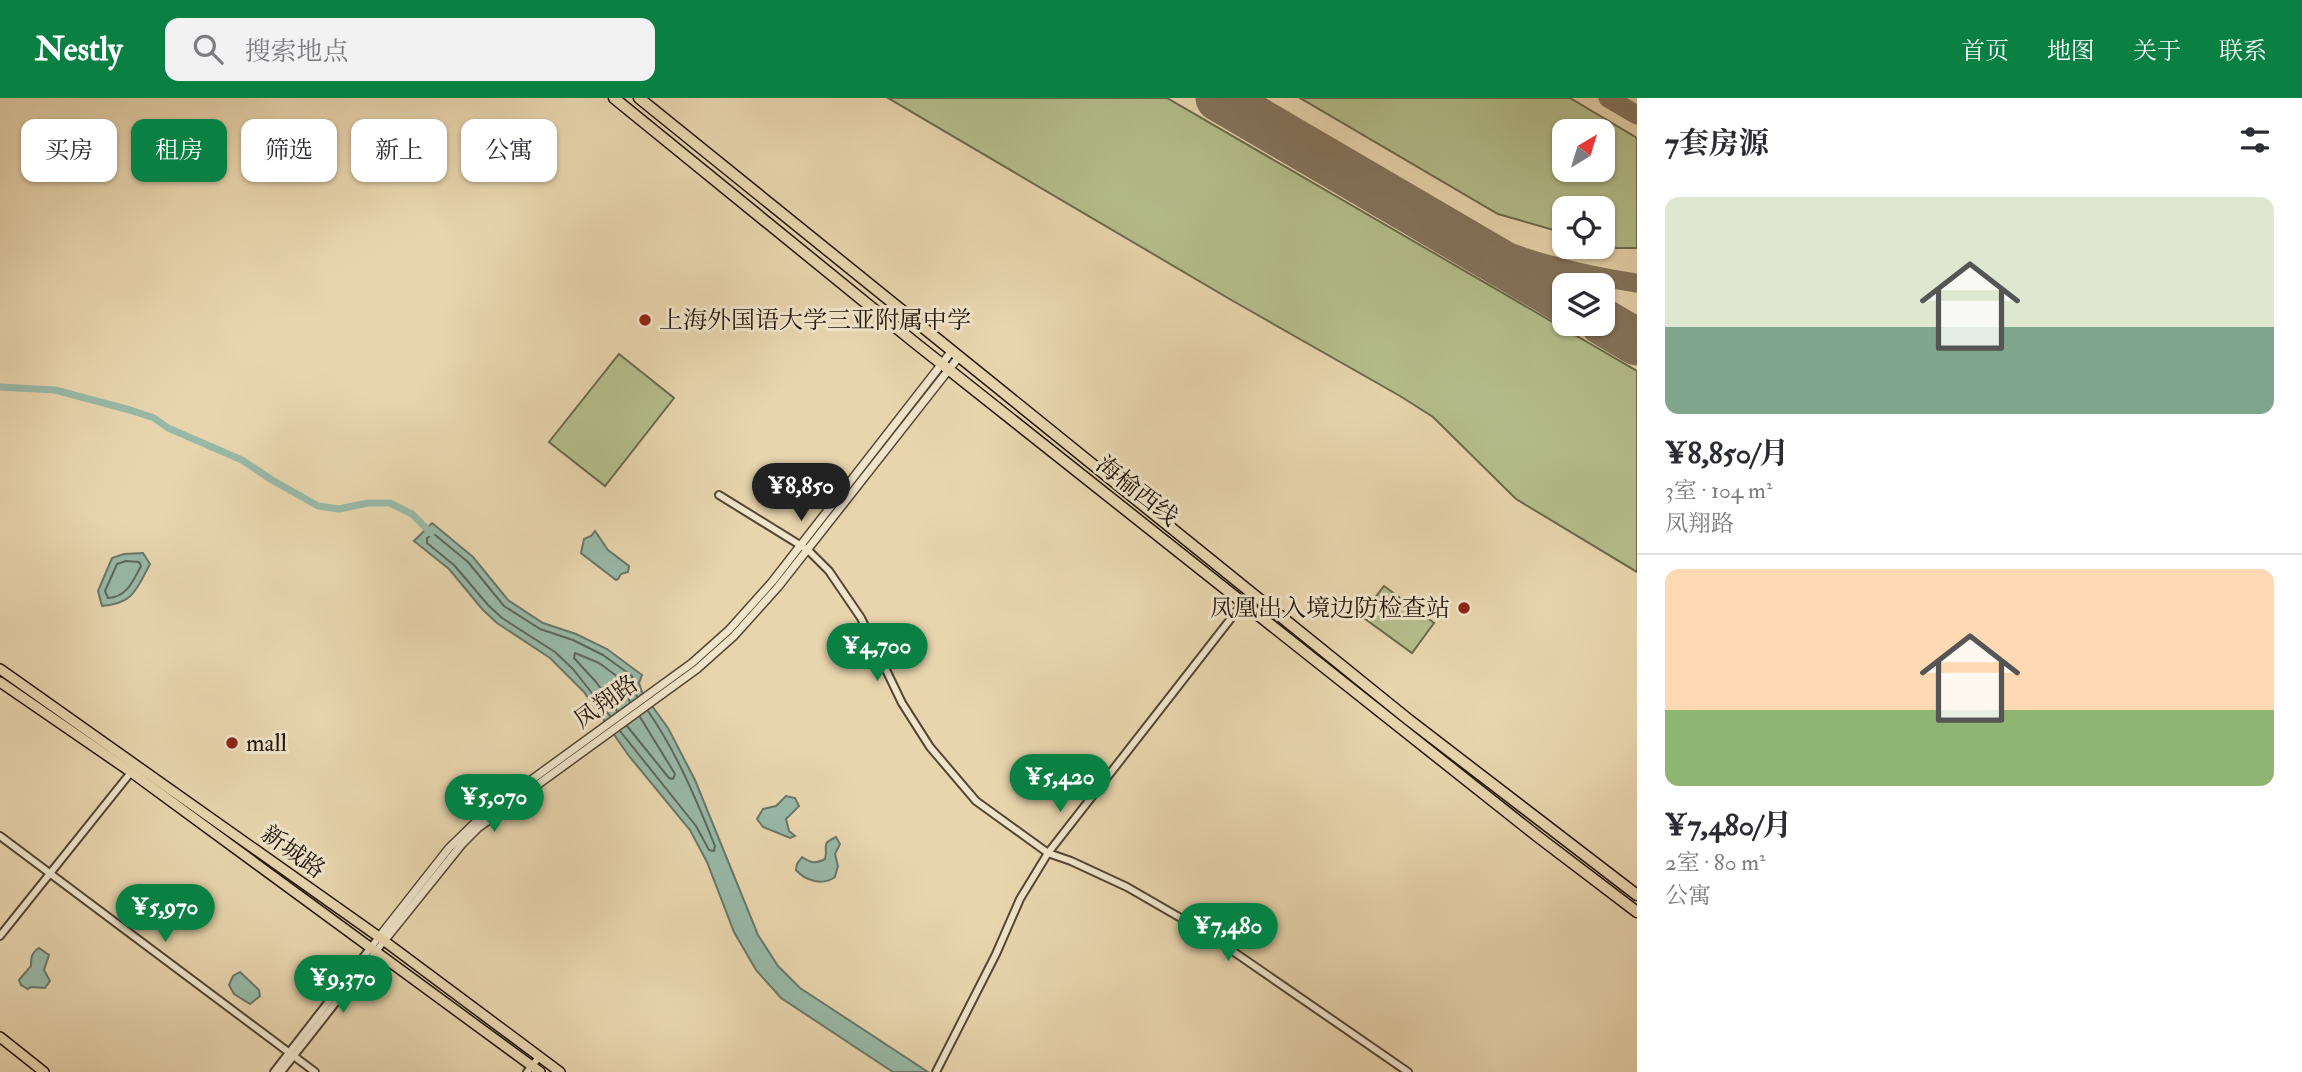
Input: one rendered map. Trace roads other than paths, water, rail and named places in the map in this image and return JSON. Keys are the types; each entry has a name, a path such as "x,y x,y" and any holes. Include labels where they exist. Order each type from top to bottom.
{"highway":[{"name":"海榆西线","path":"614,98 945,366 1637,912"},
{"name":"海榆西线","path":"639,98 1409,720 1637,895"}],"main road":[{"name":"新城路","path":"0,669 533,1070"},
{"name":"新城路","path":"0,682 134,768 382,939 560,1072"},
{"path":"1402,729 1409,720"},
{"path":"0,1037 44,1072"}],"street":[{"name":"凤翔路","path":"274,1072 291,1055 461,844 478,828 651,698 729,631 804,548 955,355"},
{"path":"719,495 804,548 829,571 861,618 902,702 948,771 976,802 1048,853 1127,887 1205,932 1408,1072"},
{"path":"936,1072 996,954 1020,899 1048,853 1243,603"},
{"path":"0,936 134,768"},
{"path":"0,836 315,1072"},
{"name":"凤翔路","path":"281,1072 291,1055"},
{"path":"533,1070 539,1057"}],"water":[{"path":"432,523 473,557 508,600 543,623 576,634 607,649 642,675 639,683 642,692 668,728 695,780 758,935 778,966 800,988 928,1072 893,1072 781,998 756,970 734,932 707,862 690,830 629,756 584,692 550,658 497,623 449,569 414,541"},
{"path":"595,531 608,550 629,566 628,572 621,574 616,580 581,553 584,539"},
{"path":"143,553 150,564 133,594 121,602 102,606 98,591 112,558"},
{"path":"786,796 795,798 799,806 786,819 789,831 795,836 790,838 763,827 757,819 763,809 776,806"},
{"path":"836,837 840,844 835,854 838,866 835,877 814,881 796,870 802,857 813,862 825,859 826,844"},
{"path":"39,948 49,955 44,970 50,981 45,988 28,989 21,985 19,980 31,966 32,956"},
{"path":"240,972 259,990 260,996 250,1004 234,994 229,985 233,976"}],"waterway":[{"path":"0,387 55,390 154,418 168,428 242,460 318,506 339,509 368,503 390,503 412,514 431,533"}],"place":[{"name":"上海外国语大学三亚附属中学","path":"645,320"},
{"name":"凤凰出入境边防检查站","path":"1464,608"},
{"name":"mall","path":"232,743"}]}
